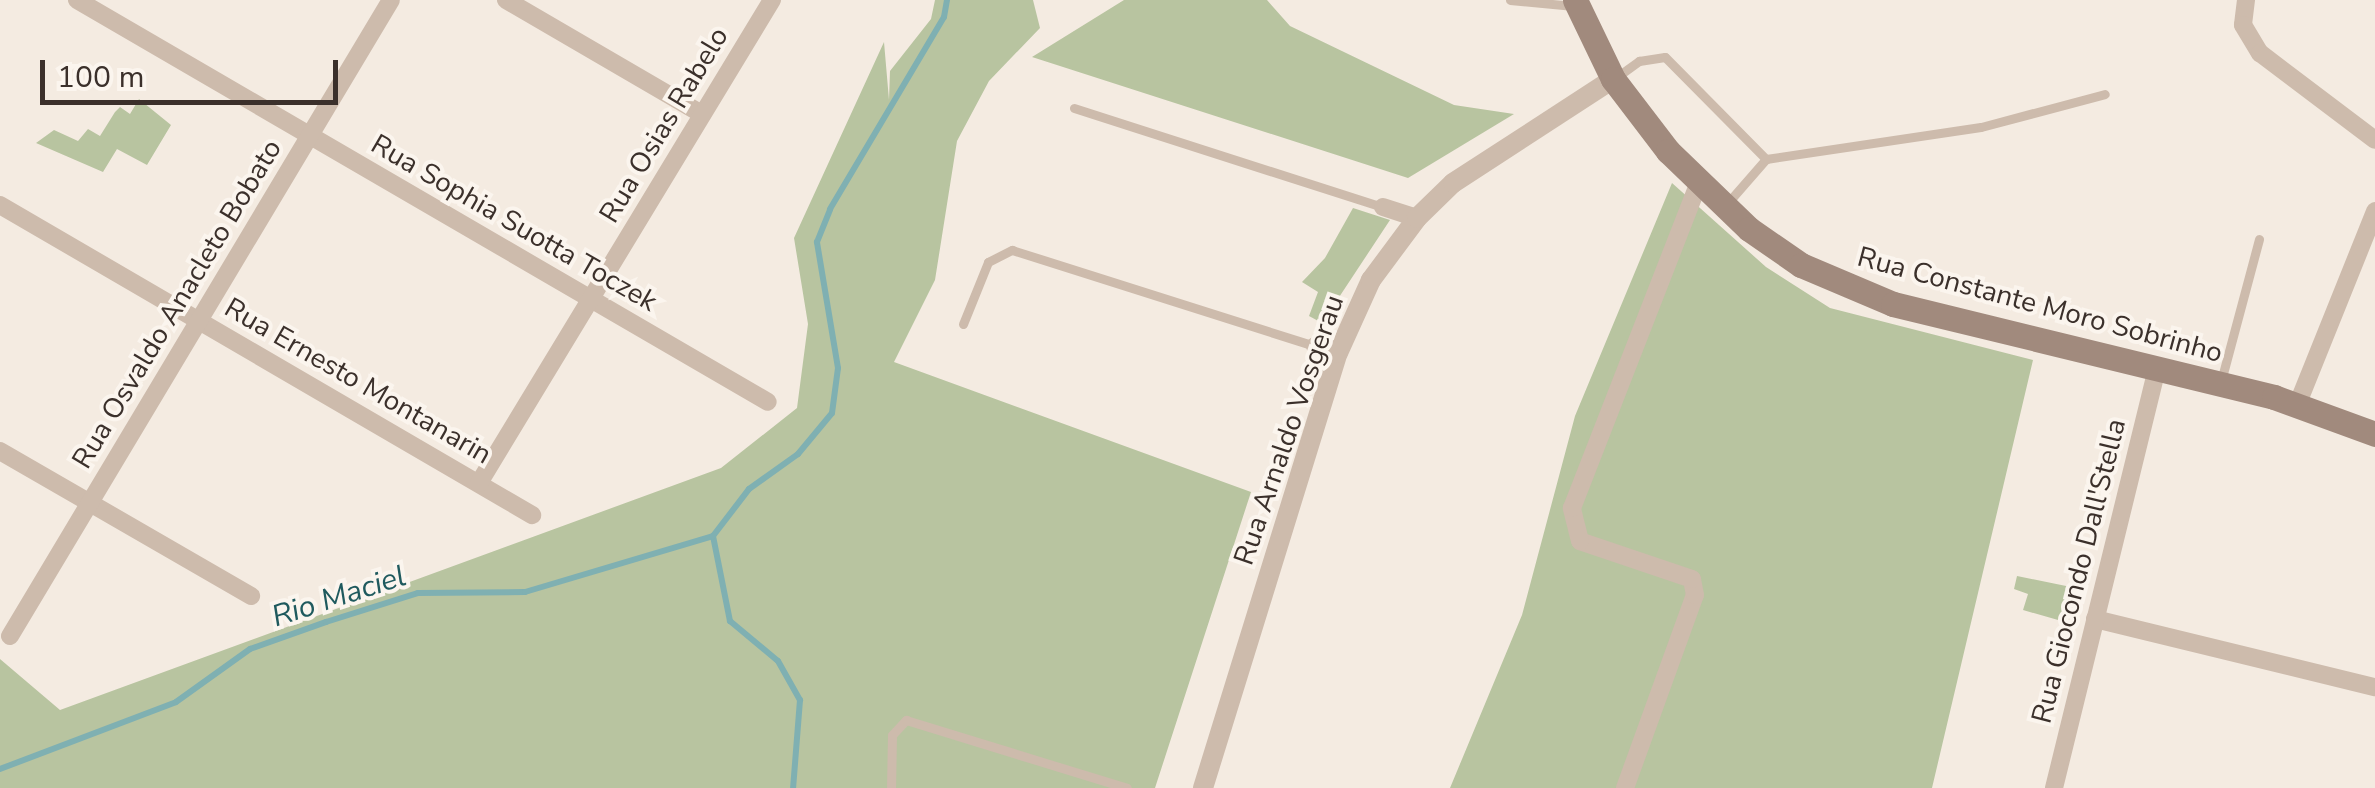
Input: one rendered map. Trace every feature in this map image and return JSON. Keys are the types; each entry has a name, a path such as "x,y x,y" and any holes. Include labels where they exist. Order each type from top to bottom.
{"main road":[{"name":"Rua Constante Moro Sobrinho","path":"1576,3 1613,79 1699,183 1787,256 1860,294 2298,404 2375,434"}],"street":[{"name":"Rua Sophia Suotta Toczek","path":"77,0 768,402"},
{"name":"Rua Osvaldo Anacleto Bobato","path":"10,636 391,0"},
{"path":"506,0 702,114"},
{"name":"Rua Osias Rabelo","path":"479,484 772,0"},
{"path":"2246,0 2243,25 2260,53 2375,140"},
{"name":"Rua Arnaldo Vosgerau","path":"1203,788 1338,353 1371,280 1416,218 1494,153 1613,79"},
{"path":"1624,788 1695,595 1692,579 1580,541 1572,508 1699,183"},
{"name":"Rua Ernesto Montanarin","path":"0,206 532,514"},
{"path":"1383,208 1416,218"},
{"path":"2298,404 2375,210"},
{"path":"1316,346 1338,353"},
{"name":"Rua Giocondo Dall'Stella","path":"2054,788 2157,368"},
{"path":"0,450 251,596"},
{"path":"2096,619 2375,688"}],"lane":[{"path":"1510,0 1576,3"},
{"path":"1613,79 1640,60 1665,57 1766,158"},
{"path":"1725,207 1766,158 1981,127 2105,94"},
{"path":"1074,108 1383,208"},
{"path":"2220,383 2258,239"},
{"path":"964,324 988,262 1012,250 1316,346"},
{"path":"891,788 892,735 906,720 1127,788"}],"green space":[{"path":"935,0 1033,0 1040,28 989,81 957,141 935,280 894,362 1251,492 1155,788 0,788 0,659 60,710 721,468 797,408 808,324 794,238 884,42 889,100 890,71 931,19"},
{"path":"1124,0 1267,0 1290,26 1454,105 1514,114 1408,178 1032,57"},
{"path":"139,99 171,125 147,165 117,149 103,172 36,143 54,130 78,141 88,129 100,136 120,107 130,114"},
{"path":"1672,183 1766,267 1830,308 2033,360 1932,788 1450,788 1522,615 1575,416"},
{"path":"1353,208 1390,220 1322,323 1309,316 1318,292 1302,282 1325,258"},
{"path":"2017,576 2071,587 2065,622 2023,610 2028,594 2014,589"}],"waterway":[{"name":"Rio Maciel","path":"0,769 176,702 250,649 326,622 418,593 525,592 713,536 749,489 798,454 832,413 838,368 817,242 830,209 944,17 947,0"},
{"name":"Rio Maciel","path":"713,536 730,621 778,661 800,700 793,788"}]}
